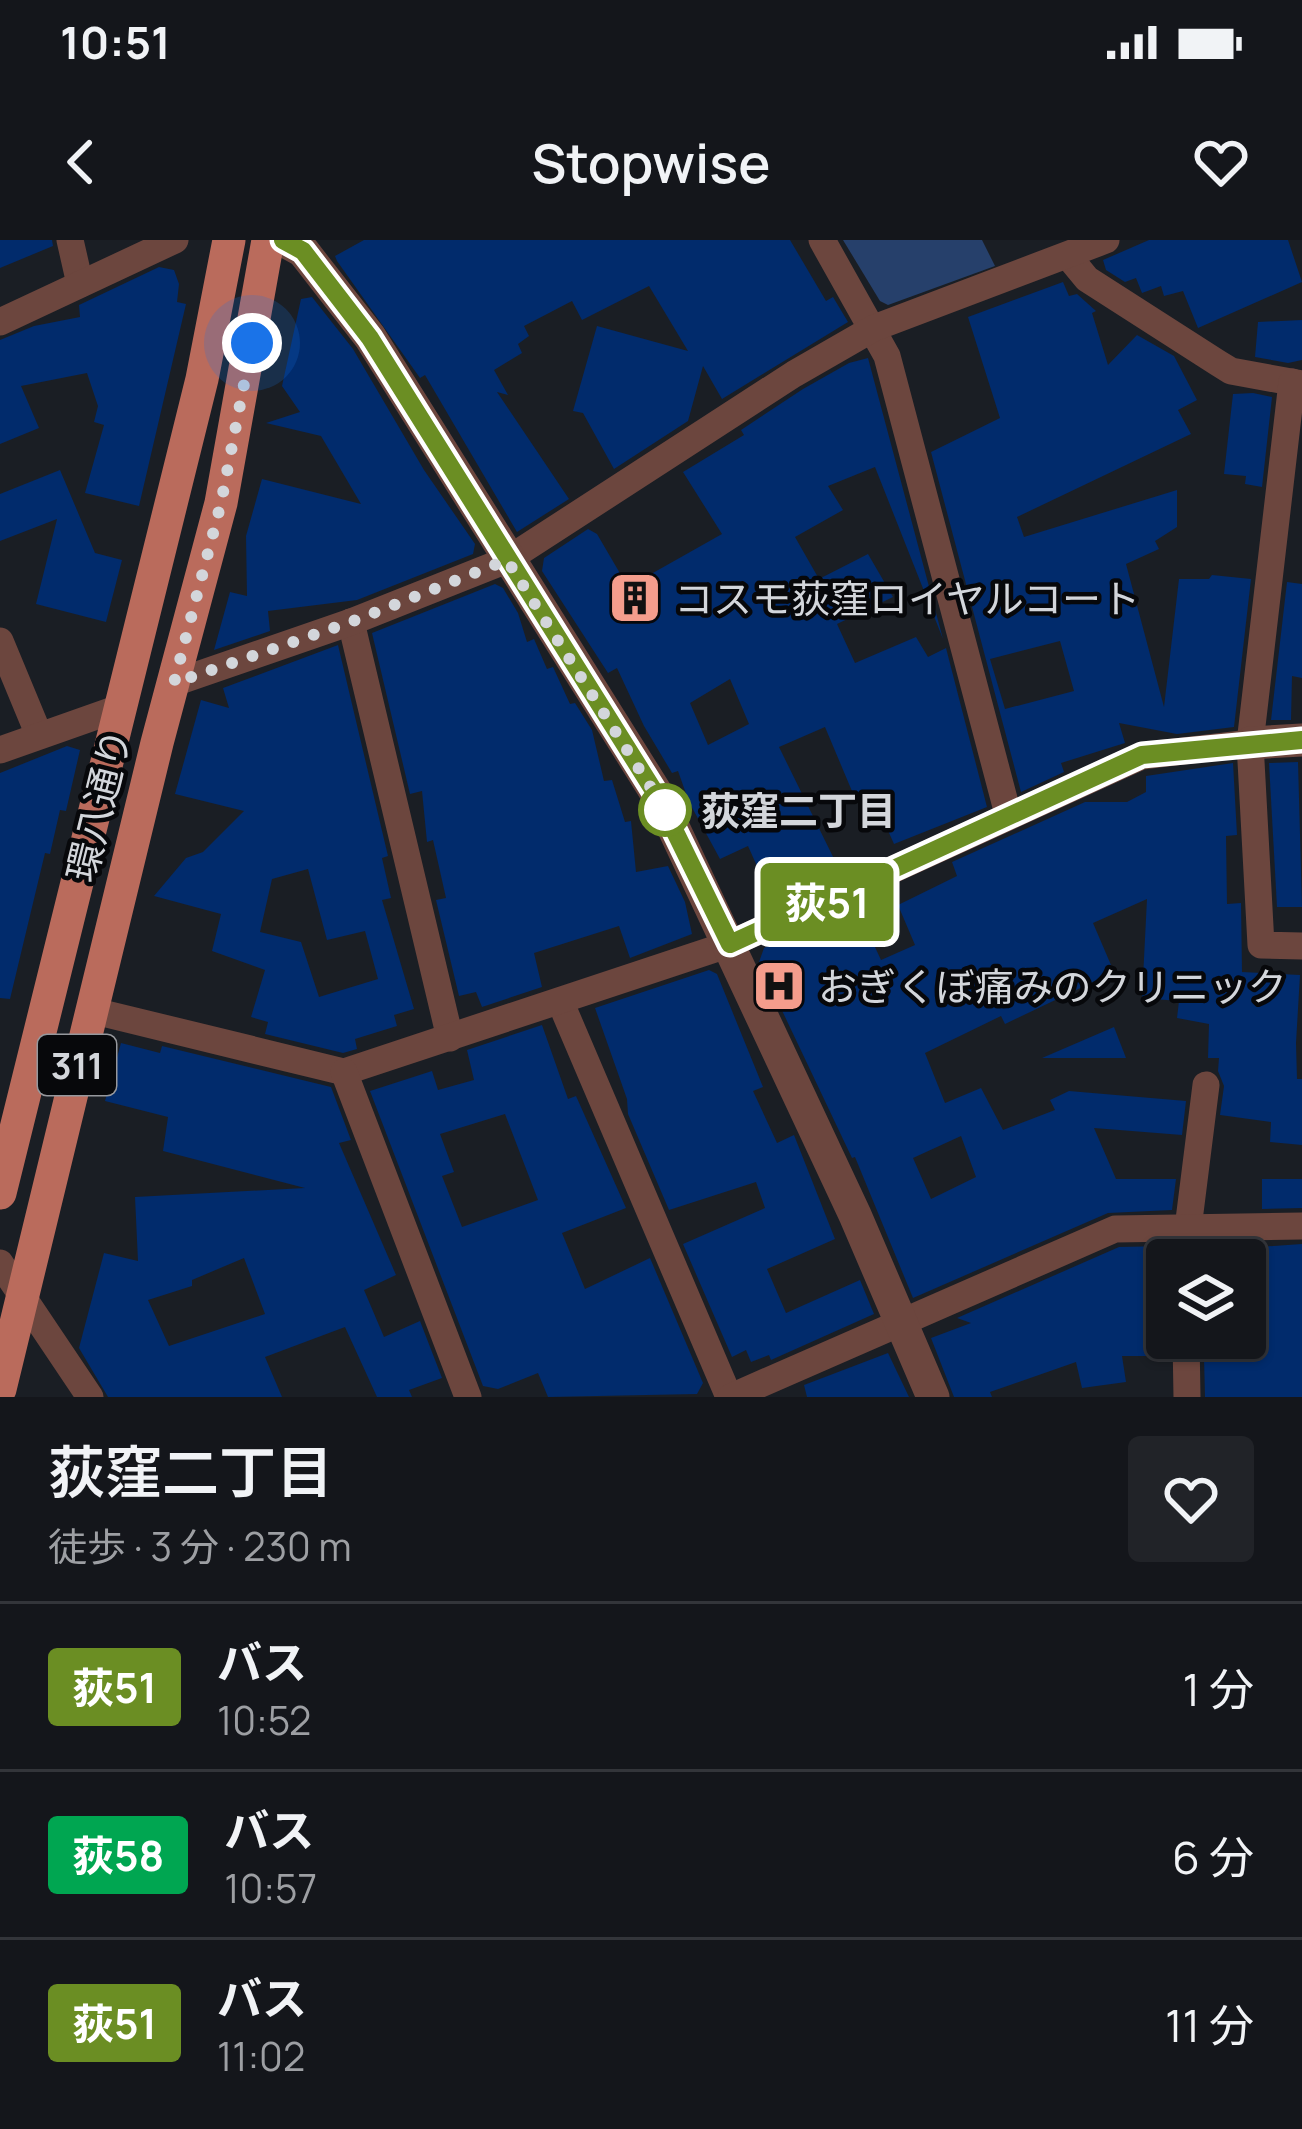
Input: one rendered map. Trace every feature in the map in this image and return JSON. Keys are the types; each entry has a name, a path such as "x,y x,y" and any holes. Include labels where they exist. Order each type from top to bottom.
{"main road":[{"name":"環八通り","path":"0,1193 206,358 229,240"},
{"name":"環八通り","path":"0,1389 90,1010 221,503 268,240"}],"street":[{"path":"70,240 80,284"},
{"path":"0,322 175,240"},
{"path":"283,240 303,251 370,338 659,799 730,944 933,1397"},
{"path":"822,240 886,356 1008,814"},
{"path":"174,683 351,622 507,560 794,374 874,328 1106,240"},
{"path":"1068,256 1088,279 1218,364 1231,371 1297,383 1250,743 1261,945 1302,946"},
{"path":"351,622 451,1038"},
{"path":"0,641 40,735"},
{"path":"0,750 122,707"},
{"path":"90,1010 344,1072 730,944 1142,755 1302,740"},
{"path":"560,1001 730,1397 1115,1229 1302,1226"},
{"path":"344,1072 468,1397"},
{"path":"1187,1239 1206,1085"},
{"path":"0,1263 90,1397"},
{"path":"1186,1359 1187,1397"}],"shaded area":[{"path":"843,240 982,240 995,266 888,305 880,301"}],"building":[{"path":"0,240 52,240 53,246 0,268"},
{"path":"364,240 790,240 826,301 833,297 848,322 722,399 703,366 688,421 614,469 583,413 573,411 597,326 688,351 649,286 582,320 572,301 524,326 529,336 518,344 522,353 494,370 508,395 497,392 569,499 517,532 425,375 420,378 337,261 335,256"},
{"path":"1149,240 1288,240 1302,282 1198,328 1183,291 1164,296 1161,286 1142,293 1136,278 1125,282 1106,270 1103,260"},
{"path":"159,267 174,270 179,284 177,302 186,304 139,506 85,493 104,425 94,422 98,406 87,373 21,386 39,428 0,444 0,340 34,326 80,317 79,305"},
{"path":"1063,282 1069,296 1077,294 1096,311 1092,313 1108,365 1137,335 1174,356 1197,400 1178,410 1191,434 1017,517 1024,537 1177,490 1177,527 1155,541 1159,549 1126,564 1164,707 1179,579 1209,579 1212,575 1251,579 1234,727 1177,734 1119,723 1125,743 1061,763 1064,772 1021,792 931,452 1000,418 968,317","holes":["1060,641 1074,691 1005,709 990,659"]},
{"path":"312,297 353,349 424,470 475,544 473,554 357,600 268,611 270,631 214,650 230,592 247,596 246,536 262,479 361,504 321,436 266,423 300,412 282,386 301,299"},
{"path":"1302,320 1302,360 1288,363 1255,357 1258,322"},
{"path":"868,358 943,639 875,467 828,486 843,510 795,537 819,579 868,554 893,597 837,624 855,663 916,637 928,657 946,648 987,807 894,844 873,797 857,803 825,727 779,747 841,873 774,904 748,846 720,859 678,771 672,773 644,726 617,668 608,673 542,571 544,558 588,529 597,534 628,587 722,534 683,472 849,363","holes":["730,679 749,724 708,745 690,703"]},
{"path":"1233,394 1272,397 1262,487 1245,484 1246,476 1224,474"},
{"path":"60,470 95,553 122,560 106,622 36,604 57,519 0,541 0,494"},
{"path":"1287,582 1302,584 1302,678 1292,676 1291,720 1271,720"},
{"path":"495,584 503,588 518,613 527,642 534,639 547,669 553,667 570,704 575,703 592,730 604,781 612,780 625,822 631,821 636,872 668,866 685,902 692,934 630,958 619,926 534,953 542,987 482,1007 476,992 459,996 436,900 446,898 433,840 427,842 422,791 410,794 372,633"},
{"path":"338,645 388,856 382,858 391,898 382,900 414,1009 394,1015 397,1026 355,1039 357,1049 343,1053 265,1034 268,1022 251,1017 265,970 212,951 221,914 154,896 186,858 203,852 244,811 175,794 201,700 229,708 223,688","holes":["308,869 327,940 365,931 378,979 319,997 301,942 260,932 272,879"]},
{"path":"67,746 80,750 66,811 60,810 50,854 45,853 10,999 0,998 0,773"},
{"path":"1298,762 1302,907 1277,907 1269,763"},
{"path":"1233,763 1237,835 1226,836 1227,904 1241,903 1242,972 1300,975 1296,1043 1297,1079 1302,1079 1302,1145 1270,1142 1271,1122 1220,1115 1224,1086 1219,1058 1208,1058 1209,1024 1177,1018 1179,1001 1142,998 1147,899 1093,923 1114,972 1005,1024 1001,1016 925,1053 945,1103 981,1088 1003,1130 1055,1110 1050,1100 1069,1091 1186,1101 1182,1135 1094,1128 1116,1179 1176,1179 1172,1210 1108,1213 913,1298 855,1157 759,962 764,948 856,906 881,960 915,945 898,905 957,876 952,862 1085,802 1127,802 1146,792 1146,776","holes":["961,1136 976,1177 931,1199 913,1158"]},
{"path":"709,970 717,974 763,1087 753,1091 777,1143 794,1135 835,1239 767,1269 786,1313 860,1280 874,1314 771,1360 769,1355 751,1362 746,1350 732,1357 683,1244 765,1208 756,1182 669,1210 628,1114 595,1008"},
{"path":"542,1025 568,1099 576,1096 626,1208 562,1233 585,1289 650,1258 703,1383 697,1394 548,1397 538,1373 498,1389 483,1386 370,1091 432,1071 438,1090 474,1080 467,1050","holes":["505,1114 538,1200 462,1227 442,1176 454,1172 440,1134"]},
{"path":"1114,1027 1126,1058 1042,1058"},
{"path":"121,1043 160,1053 162,1046 331,1087 351,1140 339,1143 396,1275 364,1290 384,1337 420,1321 442,1378 409,1390 412,1397 377,1397 345,1327 265,1357 282,1397 108,1397 79,1348 104,1253 138,1261 135,1197 305,1188 163,1151 168,1117 105,1101","holes":["244,1258 265,1314 169,1346 148,1300 192,1286 192,1280"]},
{"path":"1262,1179 1302,1179 1302,1208 1262,1209"},
{"path":"1302,1244 1302,1397 1205,1397 1204,1359 1266,1359 1266,1247"},
{"path":"1146,1246 1146,1356 1122,1356 1126,1382 1082,1388 1076,1362 990,1392 992,1397 954,1397 931,1338 971,1323 957,1318 1119,1247"},
{"path":"888,1353 909,1397 807,1397 804,1385"}],"bus line":[{"name":"荻51","path":"283,240 303,251 370,338 659,799 730,944 1142,755 1302,740"}],"place":[{"name":"コスモ荻窪ロイヤルコート","path":"635,598"},
{"name":"荻窪二丁目","path":"665,810"},
{"name":"おぎくぼ痛みのクリニック","path":"779,986"}],"route":[{"path":"252,343 221,503 174,683 351,622 507,560 665,810"}]}
